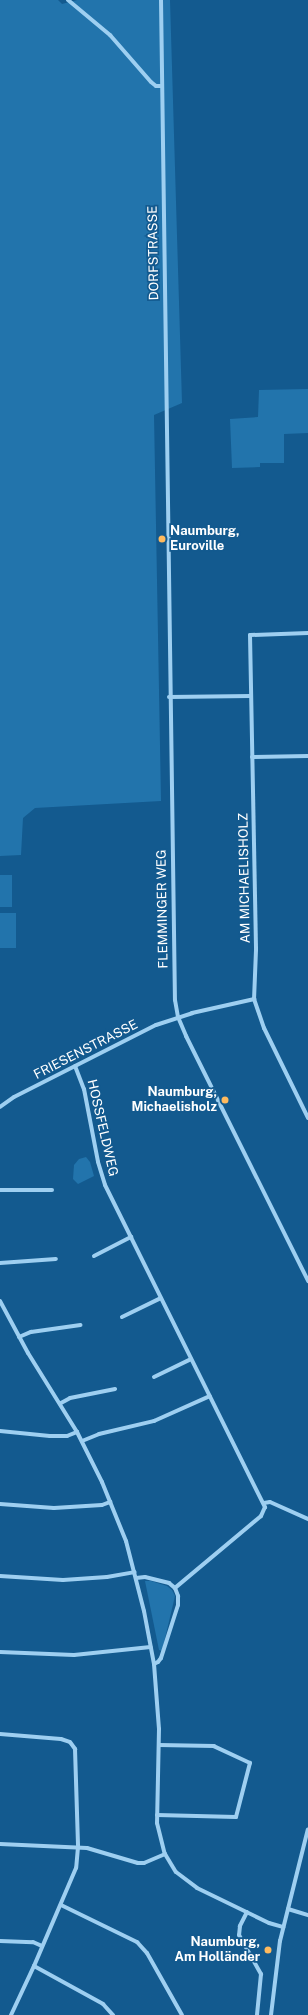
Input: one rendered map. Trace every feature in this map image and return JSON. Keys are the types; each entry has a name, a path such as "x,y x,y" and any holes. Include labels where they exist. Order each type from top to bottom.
{"street":[{"path":"68,0 110,35 151,82 156,86 162,86"},
{"name":"DORFSTRASSE","path":"161,0 167,506"},
{"name":"FLEMMINGER WEG","path":"167,506 174,992 178,1017 222,1110 308,1281"},
{"name":"AM MICHAELISHOLZ","path":"308,633 250,635 257,971 254,999 267,1035 308,1118"},
{"path":"169,697 251,696"},
{"path":"252,757 308,756"},
{"path":"178,1017 254,999"},
{"name":"FRIESENSTRASSE","path":"0,1107 75,1066 156,1025 178,1017"},
{"name":"HOSSFELDWEG","path":"75,1066 84,1089 102,1176 191,1359 264,1503"},
{"path":"0,1190 52,1190"},
{"path":"94,1256 131,1237"},
{"path":"0,1263 56,1259"},
{"path":"122,1318 162,1298"},
{"path":"0,1301 19,1337 61,1403 82,1441 126,1541 135,1572 154,1664 158,1713 157,1815 158,1831 165,1854 176,1872 190,1884 268,1923 283,1927"},
{"path":"19,1337 30,1332 81,1325"},
{"path":"154,1377 191,1359"},
{"path":"61,1403 70,1398 115,1389"},
{"path":"82,1441 99,1434 154,1421 210,1396"},
{"path":"0,1431 50,1436 67,1436 77,1432"},
{"path":"0,1504 54,1508 102,1505 110,1502"},
{"path":"175,1588 261,1516 264,1511 264,1503 270,1502 308,1519"},
{"path":"0,1576 70,1580 107,1577 135,1572"},
{"path":"136,1578 145,1577 161,1581 175,1588 178,1596 178,1604 161,1658 154,1664"},
{"path":"0,1652 74,1655 151,1647"},
{"path":"0,1734 61,1739 70,1742 73,1746 76,1758 78,1848 76,1868 34,1966 11,2015"},
{"path":"157,1815 236,1817 250,1763 214,1746 158,1745"},
{"path":"271,2015 283,1927 308,1829"},
{"path":"0,1844 78,1848 101,1851 138,1863 144,1863 165,1854"},
{"path":"60,1905 137,1942 146,1953 182,2015"},
{"path":"288,1909 308,1914"},
{"path":"247,1912 240,1926 239,1935 261,1974 257,2015"},
{"path":"0,1941 33,1942 42,1946"},
{"path":"34,1966 103,2004 113,2015"}],"shaded area":[{"path":"0,0 58,0 62,4 77,0 170,0 182,403 154,415 161,801 35,808 23,818 21,855 0,856"},
{"path":"308,389 308,433 284,434 284,463 260,463 260,467 232,468 230,419 258,417 259,390"},
{"path":"0,875 12,875 12,907 0,907"},
{"path":"0,913 16,913 16,948 0,948"},
{"path":"86,1157 90,1162 94,1176 78,1184 73,1179 74,1165 79,1159"},
{"path":"145,1581 151,1581 167,1586 172,1590 175,1596 162,1651 159,1650"}],"place":[{"name":"Naumburg, Euroville","path":"162,539"},
{"name":"Naumburg, Michaelisholz","path":"225,1100"},
{"name":"Naumburg, Am Holländer","path":"268,1950"}]}
